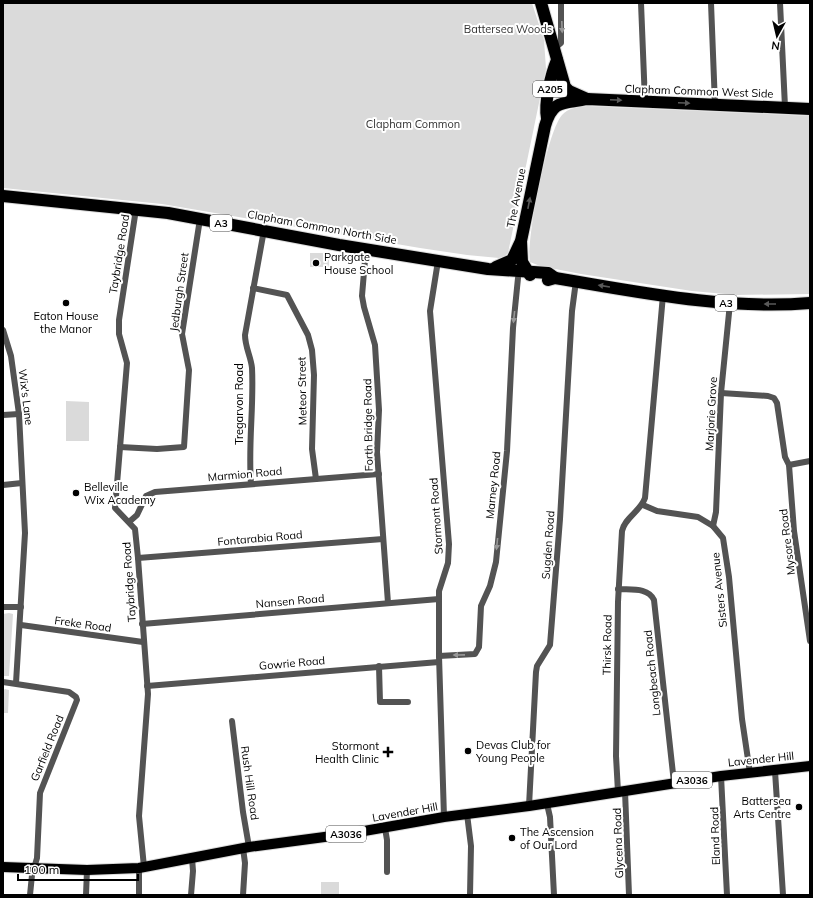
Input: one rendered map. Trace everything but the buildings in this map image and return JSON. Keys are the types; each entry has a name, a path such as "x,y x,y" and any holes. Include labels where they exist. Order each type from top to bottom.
{"highway":[{"name":"A205","path":"541,3 556,54 546,106 547,118"},
{"name":"Clapham Common West Side","path":"556,54 565,87 569,91 587,99"},
{"name":"Clapham Common West Side","path":"547,118 562,103 587,99 810,109"},
{"name":"The Avenue","path":"527,276 522,262 521,242 547,118"},
{"name":"Clapham Common North Side","path":"3,196 50,202 136,209 527,276"},
{"path":"493,269 499,264 512,260 521,242"},
{"name":"A3","path":"527,276 546,280 555,278 663,295 730,303 810,303"}],"main road":[{"name":"Lavender Hill","path":"3,867 87,870 142,868 246,847 385,828 444,817 547,804 721,776 810,766"}],"street":[{"path":"556,54 563,34 562,3"},
{"path":"641,3 645,102"},
{"path":"710,3 715,105"},
{"path":"780,3 785,108"},
{"name":"Taybridge Road","path":"136,209 119,320 119,334 127,363 115,508 134,529 138,558 147,686 139,816 142,868 139,895"},
{"name":"Jedburgh Street","path":"120,447 157,449 184,447 189,370 182,334 200,219"},
{"name":"Tregarvon Road","path":"251,484 249,450 252,367 245,340 264,230"},
{"name":"Forth Bridge Road","path":"366,248 362,296 375,345 379,410 377,434 379,474 388,603"},
{"name":"Stormont Road","path":"438,261 430,311 449,556 445,575 440,587 439,599 439,659 444,817"},
{"name":"Marney Road","path":"439,659 471,654 478,651 481,606 493,578 507,451 513,328 527,276"},
{"name":"Sugden Road","path":"529,806 536,672 537,666 550,645 560,519 572,311 576,281"},
{"name":"Meteor Street","path":"253,288 287,295 308,335 313,363 312,449 316,479"},
{"path":"643,505 647,481 663,295"},
{"name":"Marjorie Grove","path":"713,526 716,512 721,393 730,303"},
{"name":"Wix's Lane","path":"3,330 10,356 19,414 25,544 16,683"},
{"name":"Mysore Road","path":"721,393 768,396 774,398 777,403 785,457 789,465 794,531 810,641"},
{"path":"3,415 19,414"},
{"path":"789,465 810,461"},
{"name":"Marmion Road","path":"129,522 137,515 146,496 152,493 379,474"},
{"path":"3,485 22,484"},
{"name":"Sisters Avenue","path":"643,505 657,511 698,517 713,526 723,538 725,545 742,719 750,773"},
{"name":"Thirsk Road","path":"622,792 616,781 618,589 624,524 643,505"},
{"name":"Fontarabia Road","path":"138,558 383,539"},
{"name":"Longbeach Road","path":"618,589 644,591 650,593 654,600 674,783"},
{"name":"Nansen Road","path":"142,624 439,599"},
{"path":"3,607 21,607"},
{"name":"Freke Road","path":"20,625 143,642"},
{"name":"Gowrie Road","path":"147,686 379,666 439,659"},
{"path":"379,666 380,702 408,702"},
{"path":"3,682 16,683"},
{"name":"Garfield Road","path":"16,683 69,692 76,697 77,700 40,793 37,858 34,868"},
{"name":"Rush Hill Road","path":"232,721 246,847 243,895"},
{"path":"775,770 783,895"},
{"name":"Eland Road","path":"721,776 727,895"},
{"name":"Glycena Road","path":"622,792 629,895"},
{"path":"547,804 550,817 554,895"},
{"path":"467,814 471,846 470,895"},
{"path":"385,828 387,840 387,872"},
{"path":"191,895 193,871 192,858"},
{"path":"30,895 34,868"},
{"path":"86,895 87,870"}],"green space":[{"name":"Clapham Common","path":"3,3 532,3 544,40 546,69 508,253 499,258 467,255 162,204 3,188"},
{"path":"587,106 810,116 810,294 736,295 692,291 581,274 540,266 530,262 531,232 534,210 544,163 556,125 562,115 570,109"},
{"path":"310,253 329,253 329,267 310,267"},
{"path":"66,401 89,402 89,441 66,441"},
{"path":"3,614 13,614 9,676 3,676"},
{"path":"3,690 9,690 8,713 3,713"},
{"path":"321,882 339,882 339,895 321,895"}],"place":[{"name":"Parkgate House School","path":"316,263"},
{"name":"Eaton House the Manor","path":"66,303"},
{"name":"Belleville Wix Academy","path":"76,493"},
{"name":"Devas Club for Young People","path":"468,751"},
{"name":"Stormont Health Clinic","path":"388,752"},
{"name":"Battersea Arts Centre","path":"799,807"},
{"name":"The Ascension of Our Lord","path":"512,838"}],"park label":[{"name":"Battersea Woods","path":"508,29"}]}
